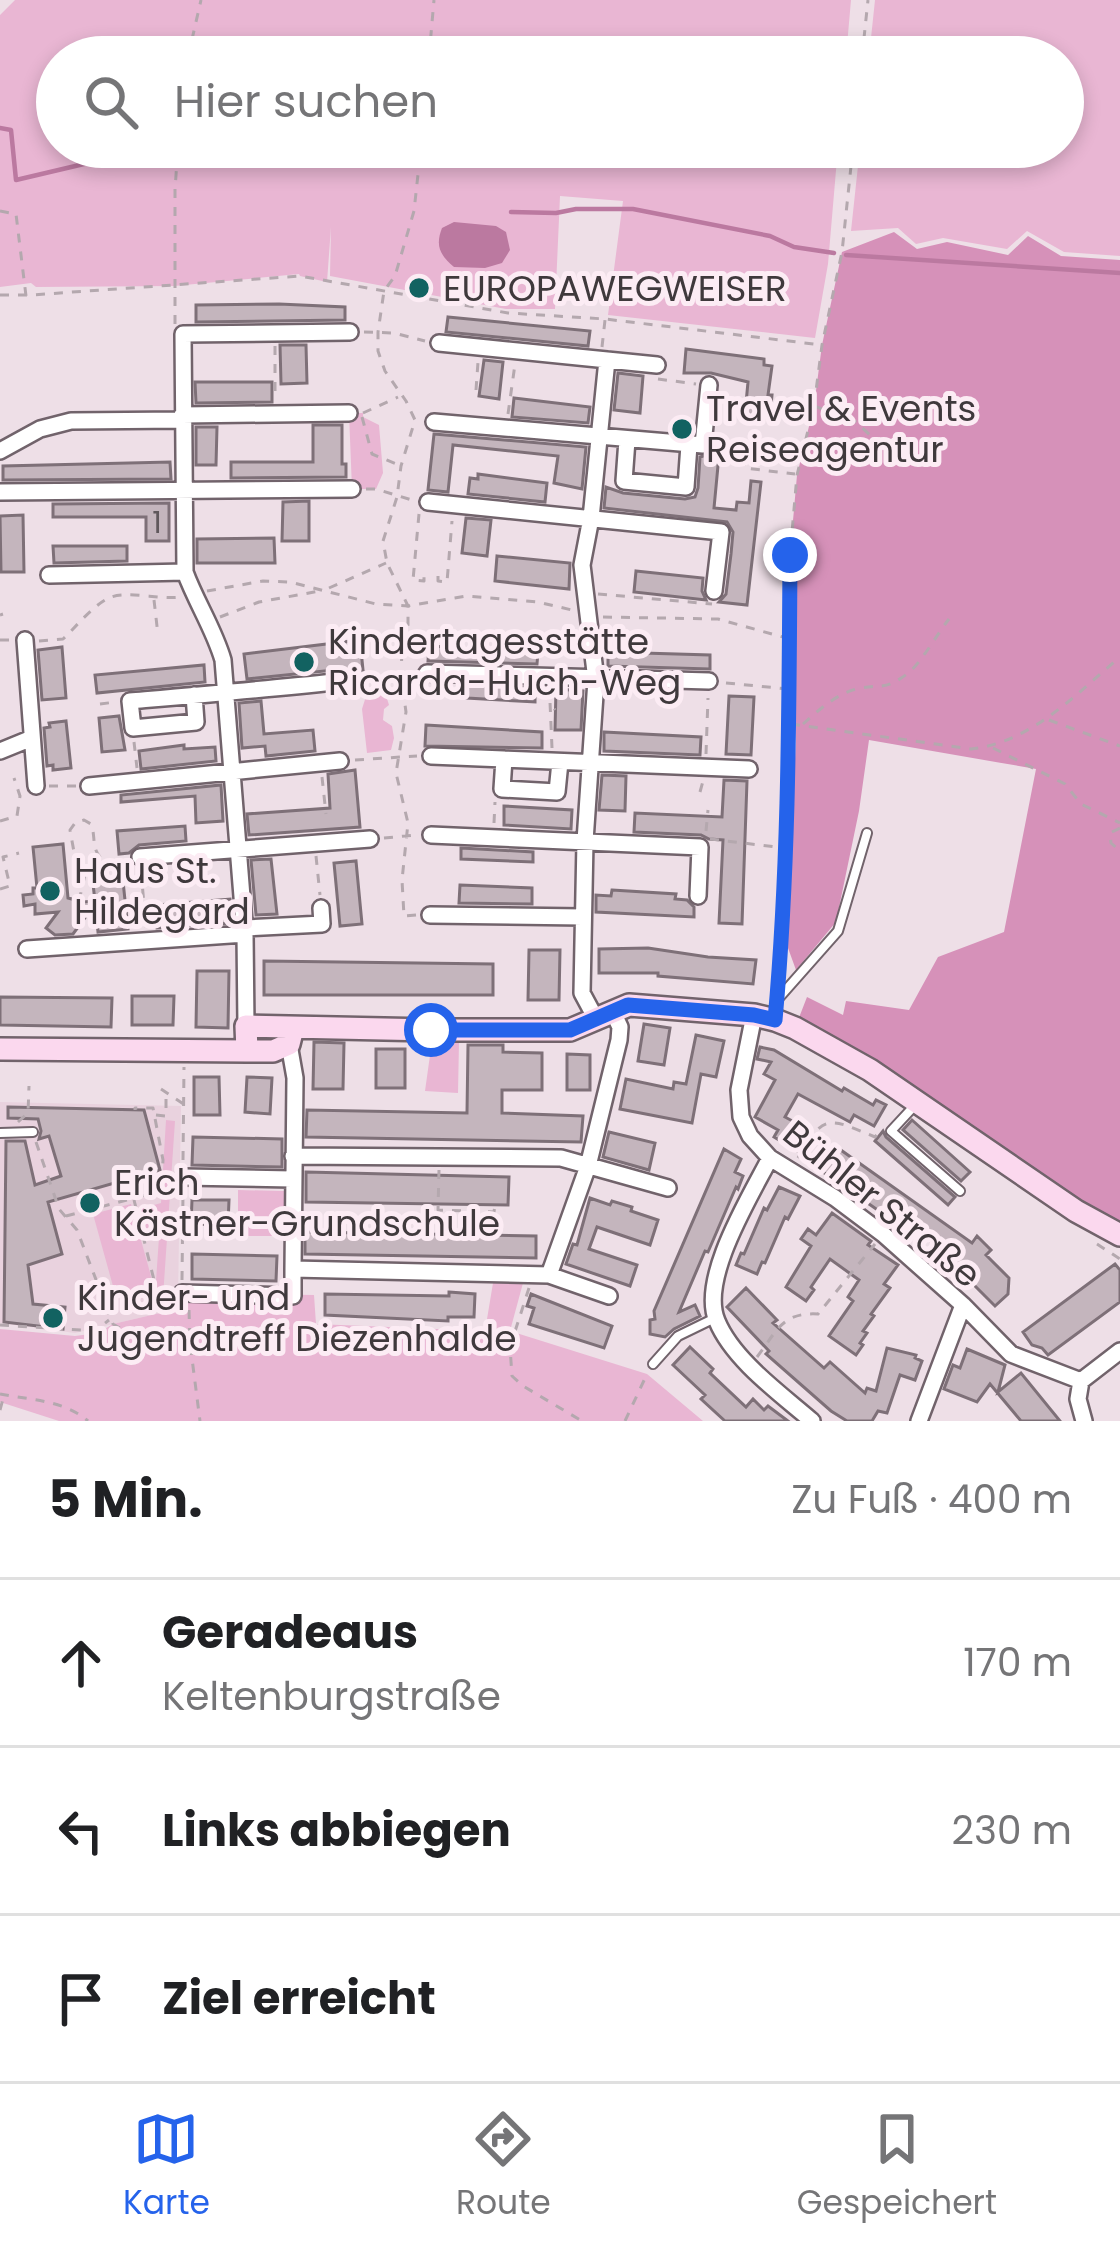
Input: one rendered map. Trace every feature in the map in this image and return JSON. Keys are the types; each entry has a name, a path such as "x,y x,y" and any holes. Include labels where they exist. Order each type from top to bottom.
{"street":[{"path":"247,1051 245,931 225,693 218,642 184,572 183,334 350,332"},
{"path":"439,344 657,365"},
{"path":"541,1275 588,1166 620,1027 582,993 585,841 596,680 582,565 600,438 604,360"},
{"path":"627,440 624,481 686,487 710,386"},
{"path":"0,451 40,429 71,422 356,413"},
{"path":"434,422 696,445"},
{"path":"0,493 352,489"},
{"path":"428,502 721,532 714,591"},
{"path":"49,575 184,572"},
{"path":"25,640 32,738 29,781"},
{"path":"427,674 709,681"},
{"path":"194,695 335,682"},
{"path":"0,751 32,738"},
{"path":"431,756 749,770"},
{"path":"505,759 502,789 557,792 556,762"},
{"path":"89,786 340,761"},
{"path":"431,835 700,847 698,896"},
{"path":"140,857 370,839"},
{"path":"27,949 322,924 321,908"},
{"path":"430,915 583,917"},
{"path":"246,1026 291,1036 570,1030 628,1005 769,1012 870,1070 1076,1211 1120,1235"},
{"name":"Bühler Straße","path":"769,1012 739,1090 741,1117 750,1136 770,1158 883,1234 1011,1354 1082,1381"},
{"path":"0,1049 273,1051 291,1036"},
{"path":"185,1293 292,1296 295,1078 291,1036"},
{"path":"293,1156 561,1158 668,1188"},
{"path":"770,1158 719,1268 712,1297 715,1318 749,1366 812,1421"},
{"path":"183,1177 292,1179"},
{"path":"293,1269 541,1275 609,1295"},
{"path":"919,1421 963,1305"},
{"path":"1084,1421 1078,1399 1082,1381 1120,1352"}],"lane":[{"path":"769,1012 838,931 867,833"},
{"path":"769,1012 781,953"},
{"path":"918,1102 892,1131 960,1191"},
{"path":"3,1133 32,1132"},
{"path":"653,1364 678,1336 715,1318"}],"path":[{"path":"193,36 201,0"},
{"path":"431,36 434,0"},
{"path":"864,36 868,0"},
{"path":"177,168 175,328 183,334"},
{"path":"419,168 404,251 385,291 378,351 415,419 382,541 408,606 401,675 406,712 396,773 408,823 404,916 430,915"},
{"path":"781,953 790,724 790,555 797,475 842,253 851,168"},
{"path":"0,212 16,214 26,296"},
{"path":"0,295 300,276 508,313 605,319 822,345"},
{"path":"604,360 605,319"},
{"path":"275,332 275,414"},
{"path":"350,332 378,332 439,344"},
{"path":"476,390 480,348"},
{"path":"509,401 515,350"},
{"path":"657,365 655,379 710,386"},
{"path":"401,396 356,413 371,454 401,466"},
{"path":"814,406 856,422 872,437 915,460"},
{"path":"696,445 744,448 744,468 797,475"},
{"path":"352,489 376,489 420,502 413,580 424,581 424,575"},
{"path":"438,576 438,581 447,582 454,504"},
{"path":"207,622 259,602 326,590 387,563"},
{"path":"52,641 63,640 107,598 193,595 263,580 290,582 376,604 408,606 466,596 538,602 610,619 718,619 790,639"},
{"path":"587,592 712,606 714,591"},
{"path":"154,598 158,635"},
{"path":"803,724 826,703 859,688 884,688 906,675 949,619"},
{"path":"790,724 971,749 992,747 1047,719 1120,657"},
{"path":"335,682 401,675"},
{"path":"706,751 709,681 790,689"},
{"path":"555,710 550,702 556,762"},
{"path":"1047,719 1120,746"},
{"path":"992,747 1065,784 1081,804 1120,826 1110,833 1111,843 1120,851"},
{"path":"340,761 431,756"},
{"path":"321,763 326,814"},
{"path":"0,821 17,815 20,796 14,779 89,786"},
{"path":"493,836 494,807"},
{"path":"708,809 706,839 784,848"},
{"path":"79,902 86,870 74,853 70,830 83,820 92,824 94,849 100,858 94,868 86,870"},
{"path":"370,839 408,836"},
{"path":"315,843 321,908"},
{"path":"0,889 10,886 3,857 20,854"},
{"path":"140,857 145,915"},
{"path":"3,1133 28,1113 29,1086"},
{"path":"154,1115 166,1116 164,1090 184,1105"},
{"path":"65,1216 160,1191 163,1160 153,1108 135,1110"},
{"path":"791,1170 824,1123 843,1124 875,1137 886,1123"},
{"path":"32,1132 59,1209 76,1230 112,1324 160,1344 190,1342"},
{"path":"440,1156 438,1210 494,1212 495,1205"},
{"path":"134,1198 155,1284"},
{"path":"459,1211 460,1204"},
{"path":"749,1366 788,1318 818,1314 883,1234"},
{"path":"541,1275 510,1347 512,1376 582,1421"},
{"path":"185,1293 200,1421"},
{"path":"0,1325 95,1331 111,1319"},
{"path":"625,1421 653,1364"},
{"path":"0,1410 2,1395 53,1403 88,1421"}],"shaded area":[{"path":"15,0 851,0 848,36 36,36 36,168 836,168 828,264 815,338 608,315 623,201 560,196 555,309 506,309 330,276 331,227 327,282 299,274 174,286 36,287 31,283 0,287 0,15"},
{"path":"875,0 1120,0 1120,256 1064,252 1027,231 1007,249 943,238 916,244 898,228 851,231 858,168 1084,168 1084,36 871,36"},
{"path":"454,222 496,226 506,232 510,250 502,263 454,267 442,254 439,240 442,228"},
{"path":"894,232 917,249 947,242 1008,255 1028,236 1061,256 1120,260 1120,1235 795,1028 807,997 843,1015 846,1001 909,1010 938,957 1004,932 1036,769 869,740 836,922 796,970 784,937 796,743 790,555 797,475 842,252"},
{"path":"349,413 363,413 379,425 383,473 376,489 352,489"},
{"path":"384,689 389,705 383,720 392,726 391,750 367,753 362,709 368,690"},
{"path":"432,1041 459,1042 458,1093 425,1091"},
{"name":"Erich Kästner-Grundschule","path":"0,1102 181,1106 178,1300 173,1310 75,1333 0,1323"},
{"path":"166,1120 175,1121 163,1297 155,1296 159,1237 149,1238 140,1209 161,1203"},
{"path":"238,1190 284,1191 284,1236 238,1236"},
{"path":"131,1204 154,1287 116,1297 93,1214"},
{"path":"493,1283 523,1283 510,1331 647,1374 703,1421 59,1421 0,1402 0,1329 75,1336 98,1333 113,1324 173,1310 182,1293 314,1295 316,1324 485,1331"}],"building":[{"path":"196,305 345,307 345,320 196,322"},
{"path":"448,317 590,331 588,346 446,332"},
{"path":"280,345 306,345 307,383 281,384"},
{"path":"686,349 764,359 764,365 772,366 770,416 745,414 748,382 711,373 684,373"},
{"path":"484,360 503,362 499,399 479,396"},
{"path":"618,373 643,376 640,413 614,410"},
{"path":"195,382 272,382 272,402 196,403"},
{"path":"514,398 590,407 588,423 512,417"},
{"path":"313,425 342,425 346,477 231,478 231,462 313,462"},
{"path":"196,427 217,427 216,465 196,465"},
{"path":"434,434 586,447 582,489 554,483 558,456 453,445 448,492 428,490"},
{"path":"719,455 714,508 736,510 737,502 749,503 751,481 761,482 747,605 719,602 726,594 731,554 733,532 727,522 604,508 606,487 623,493 695,497 700,457"},
{"path":"170,462 171,479 3,480 3,466"},
{"path":"478,474 547,483 545,502 468,494 470,478 478,479"},
{"path":"309,501 309,541 282,541 283,502"},
{"path":"169,503 169,541 146,541 146,517 53,517 53,504"},
{"path":"23,515 24,572 1,572 0,516"},
{"path":"466,518 491,520 487,556 462,553"},
{"path":"274,538 275,563 197,563 197,539"},
{"path":"53,546 127,546 127,561 54,563"},
{"path":"497,556 570,563 569,589 495,581"},
{"path":"636,571 703,578 706,600 634,592"},
{"name":"Kindertagesstätte Ricarda-Huch-Weg","path":"360,640 363,670 247,679 244,654"},
{"path":"429,646 538,652 537,664 428,661"},
{"path":"62,647 66,698 42,700 38,650"},
{"path":"608,652 710,655 710,669 608,666"},
{"path":"204,665 205,682 97,693 95,675"},
{"path":"468,686 535,688 535,702 467,698"},
{"path":"556,689 583,691 581,730 555,730"},
{"path":"729,696 754,697 751,755 726,754"},
{"path":"261,701 264,734 313,730 315,751 266,756 265,746 242,748 239,703"},
{"path":"119,716 125,750 102,752 99,718"},
{"path":"66,721 71,768 53,770 53,765 47,766 44,728"},
{"path":"426,725 542,732 542,748 425,746"},
{"path":"604,732 701,737 700,755 604,751"},
{"path":"184,745 184,749 215,747 216,761 141,769 139,751"},
{"path":"355,770 360,827 249,835 247,814 330,808 328,774"},
{"path":"602,775 626,776 625,811 599,810"},
{"path":"724,780 747,781 742,924 719,923 723,840 634,832 635,813 722,817"},
{"path":"221,785 223,821 196,823 195,796 121,802 121,795"},
{"path":"504,806 572,810 571,829 504,825"},
{"path":"185,826 186,841 139,845 119,854 117,831"},
{"name":"Haus St. Hildegard","path":"63,844 68,898 95,901 93,884 123,881 128,929 98,932 95,904 73,934 55,935 46,928 58,912 35,914 35,904 24,906 23,895 37,888 33,847"},
{"path":"461,848 533,852 533,862 461,859"},
{"path":"271,859 277,914 256,915 251,860"},
{"path":"356,861 362,924 340,926 334,863"},
{"path":"460,885 532,888 532,904 459,903"},
{"path":"612,890 676,894 675,899 687,900 694,907 694,917 596,912 596,895 611,896"},
{"path":"230,899 232,923 157,928 155,905"},
{"path":"648,948 756,960 753,984 658,973 599,973 599,949"},
{"path":"529,950 560,950 559,1000 528,1000"},
{"path":"264,961 493,964 493,995 264,995"},
{"path":"197,971 229,971 228,1028 196,1027"},
{"path":"132,996 174,996 173,1025 132,1025"},
{"path":"0,997 112,998 111,1027 0,1025"},
{"path":"644,1024 670,1028 664,1065 638,1061"},
{"path":"696,1035 724,1041 716,1077 701,1074 692,1123 620,1109 626,1079 673,1089 674,1082 686,1084"},
{"path":"314,1042 344,1043 343,1089 313,1089"},
{"path":"468,1045 503,1045 503,1052 542,1053 542,1090 502,1090 502,1113 583,1116 581,1142 306,1137 307,1110 467,1113"},
{"path":"760,1047 774,1050 842,1091 873,1105 876,1100 886,1105 874,1126 854,1115 850,1122 798,1094 785,1117 809,1130 797,1151 774,1137 778,1130 755,1117 775,1080 764,1074 771,1062 757,1059"},
{"path":"376,1049 405,1049 405,1088 376,1088"},
{"path":"567,1054 590,1055 590,1090 567,1090"},
{"path":"194,1077 219,1077 220,1115 194,1115"},
{"path":"247,1077 272,1078 270,1114 245,1112"},
{"path":"8,1107 144,1110 160,1170 48,1202 62,1254 28,1265 33,1304 65,1307 63,1329 4,1322 6,1141 25,1141 35,1185 61,1176 49,1136 39,1139 38,1119 8,1118"},
{"path":"912,1120 970,1172 961,1181 903,1130"},
{"path":"883,1131 955,1197 948,1205 875,1141"},
{"path":"609,1132 655,1143 649,1170 603,1157"},
{"path":"193,1137 282,1139 282,1167 192,1165"},
{"path":"838,1148 972,1243 977,1236 991,1250 986,1255 1009,1278 1008,1294 995,1306 919,1230 915,1236 823,1172"},
{"path":"724,1149 741,1159 735,1172 743,1176 679,1312 695,1305 700,1316 665,1337 650,1334 650,1320 655,1319 654,1311"},
{"path":"306,1172 509,1177 508,1205 306,1202"},
{"path":"779,1187 800,1196 757,1274 736,1265"},
{"path":"590,1198 632,1207 631,1211 658,1220 650,1245 597,1227 589,1249 637,1265 630,1286 566,1264 573,1244 577,1245"},
{"path":"192,1200 229,1200 228,1225 191,1224"},
{"path":"832,1213 898,1265 884,1284 890,1288 871,1314 856,1355 829,1336 853,1301 848,1297 859,1280 830,1259 806,1301 786,1287 811,1246 801,1239 808,1229 816,1235"},
{"path":"305,1232 536,1236 536,1258 305,1254"},
{"path":"192,1254 277,1256 276,1281 192,1279"},
{"path":"1115,1264 1120,1270 1120,1302 1048,1355 1032,1345 1023,1332"},
{"path":"746,1288 777,1320 773,1323 824,1368 830,1362 865,1393 867,1388 876,1391 887,1348 922,1361 915,1380 900,1375 887,1413 878,1411 872,1421 847,1421 766,1354 769,1351 727,1307"},
{"path":"449,1292 475,1294 474,1317 448,1317 448,1321 325,1315 325,1294 449,1296"},
{"path":"531,1294 612,1326 604,1348 529,1324 534,1308 527,1306"},
{"path":"690,1347 746,1407 753,1399 788,1421 725,1421 673,1365"},
{"path":"967,1349 1005,1365 998,1392 1021,1373 1060,1421 1021,1421 990,1384 977,1402 944,1389 953,1365 960,1368"}],"waterway":[{"path":"0,128 11,130 16,180 67,168"},
{"path":"511,212 633,209 834,253"},
{"path":"846,255 1120,273"}],"place":[{"name":"EUROPAWEGWEISER","path":"419,288"},
{"name":"Travel & Events Reiseagentur","path":"682,429"},
{"name":"Kindertagesstätte Ricarda-Huch-Weg","path":"304,662"},
{"name":"Haus St. Hildegard","path":"50,891"},
{"name":"Erich Kästner-Grundschule","path":"90,1203"},
{"name":"Kinder- und Jugendtreff Diezenhalde","path":"53,1318"}],"route":[{"path":"431,1030 570,1030 628,1005 775,1020 790,724 790,555"}]}
